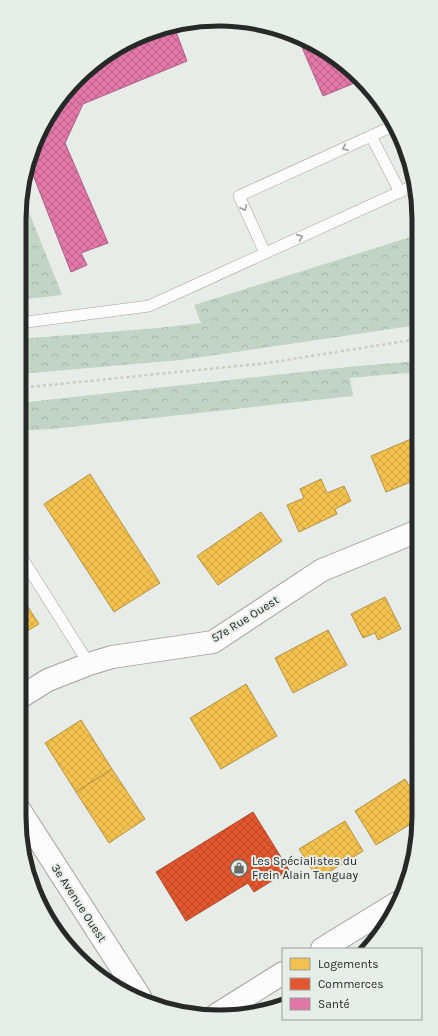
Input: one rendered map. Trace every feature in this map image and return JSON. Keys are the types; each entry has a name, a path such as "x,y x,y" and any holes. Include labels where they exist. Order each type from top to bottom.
{"street":[{"name":"57e Rue Ouest","path":"26,694 48,680 112,657 213,642 322,570 412,533"},
{"name":"3e Avenue Ouest","path":"26,820 136,991"},
{"path":"324,948 389,908"},
{"path":"223,1010 282,974"}],"lane":[{"path":"265,253 239,196 389,128"},
{"path":"371,136 400,192"},
{"path":"26,322 149,306 409,188"},
{"path":"26,563 89,664"}],"path":[{"path":"26,387 267,363 412,340"}],"green space":[{"path":"26,205 62,295 26,299"},
{"path":"412,237 412,326 181,360 26,373 26,338 158,328 201,323 194,305"},
{"path":"412,362 412,373 350,378 353,396 26,431 26,402 348,367"}],"building: Logements":[{"path":"412,439 412,481 386,492 371,456"},
{"path":"90,474 160,583 114,612 44,504"},
{"path":"321,479 327,493 344,486 351,501 335,509 337,514 299,532 287,505 304,498 300,489"},
{"path":"261,512 282,541 218,585 197,556"},
{"path":"385,597 401,629 378,640 375,633 363,638 351,614"},
{"path":"26,604 39,624 26,632"},
{"path":"328,630 347,665 293,693 275,658"},
{"path":"246,684 277,736 221,769 190,718"},
{"path":"81,720 112,769 76,792 45,743"},
{"path":"112,769 145,819 109,843 76,792"},
{"path":"405,779 412,790 412,823 376,845 355,811"},
{"path":"345,821 363,851 318,879 299,849"}],"building: Commerces":[{"path":"253,812 289,870 254,892 248,883 186,921 156,872"}],"building: Santé":[{"path":"176,31 187,61 83,104 65,143 108,243 81,253 87,265 71,272 32,173 41,145 52,122 66,102 92,74 112,59 134,46 157,36"},
{"path":"301,45 316,52 336,66 355,83 323,96"}],"place":[{"name":"Les Spécialistes du Frein Alain Tanguay","path":"239,868"}]}
